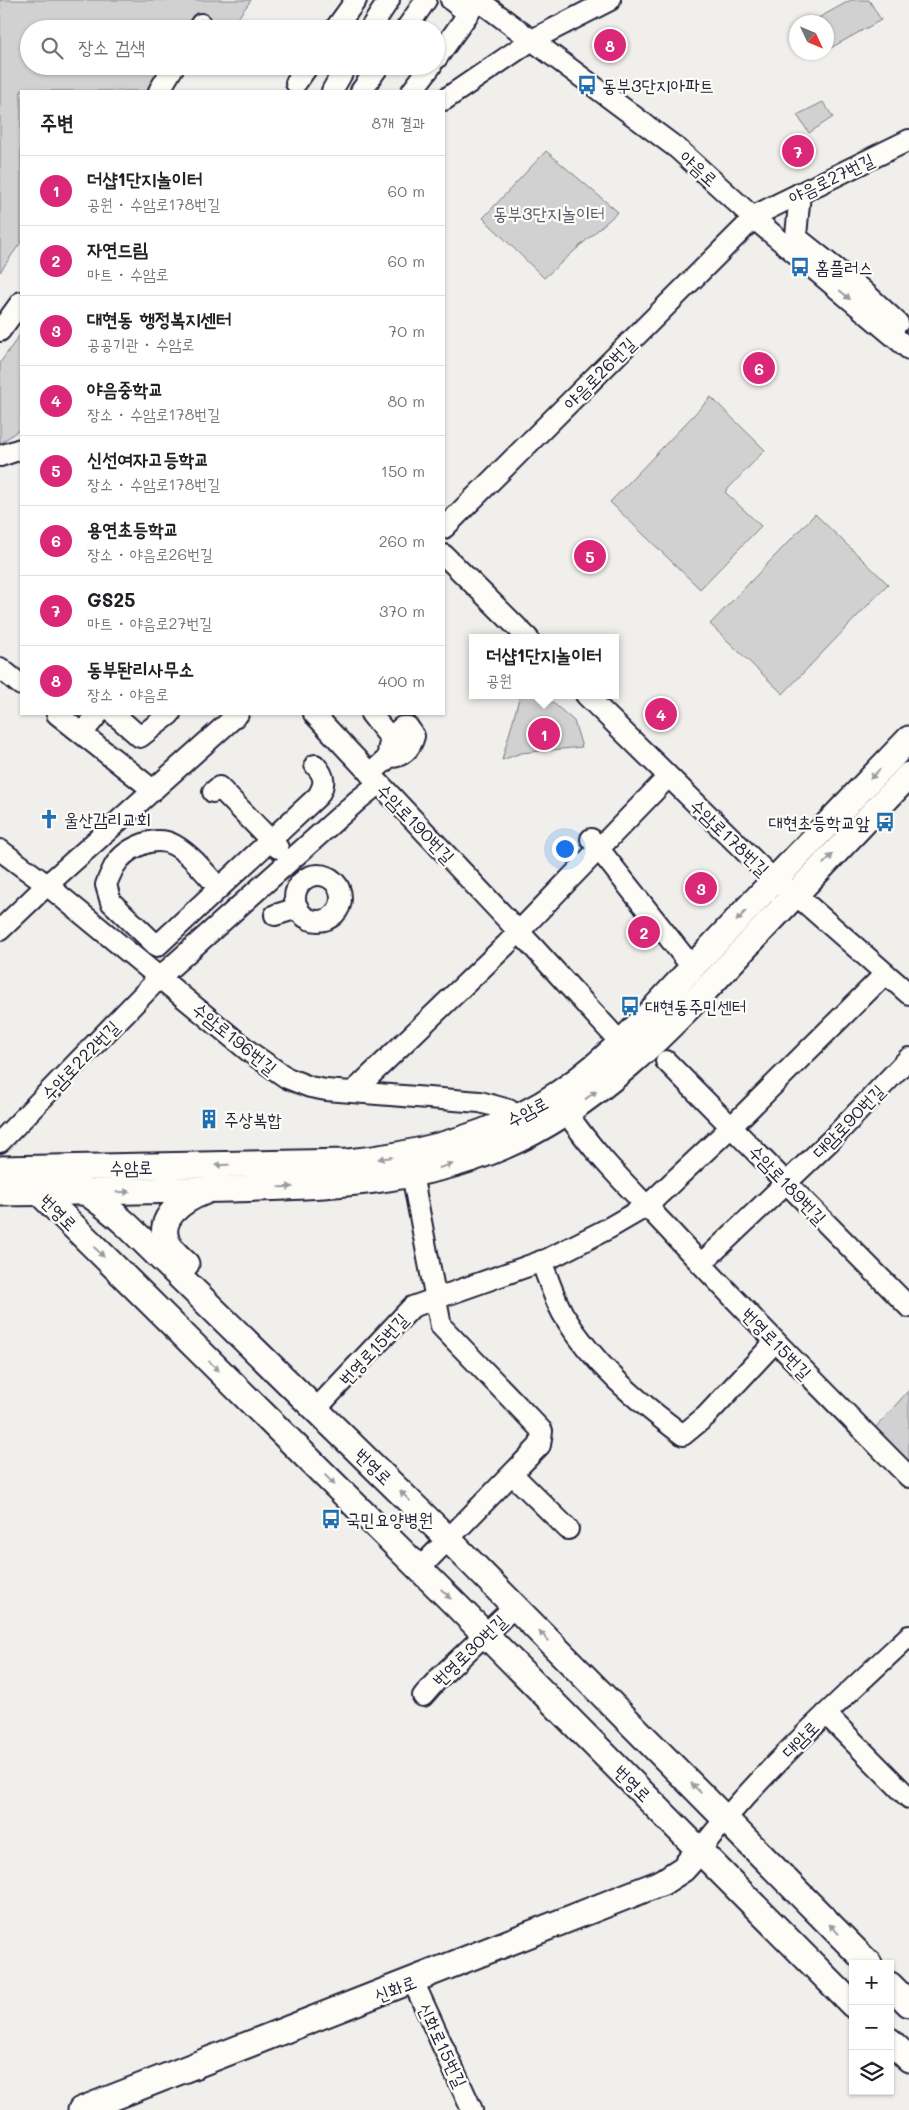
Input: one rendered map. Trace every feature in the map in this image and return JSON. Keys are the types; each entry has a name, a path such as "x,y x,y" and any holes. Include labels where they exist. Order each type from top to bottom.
{"main road":[{"name":"수암로","path":"0,1169 308,1163 388,1158 456,1142 516,1118 563,1091 589,1072 620,1042 909,739"},
{"name":"수암로","path":"0,1193 215,1189 354,1183 412,1174 464,1161 501,1148 568,1112 602,1087 660,1051 795,894 909,775"},
{"name":"번영로","path":"849,2001 420,1568 39,1192 32,1179 32,1169 66,1180 88,1192 116,1215 448,1539 864,1960"},
{"path":"215,1189 193,1196 178,1206 168,1218 165,1231 166,1238 174,1252 198,1277 248,1343"},
{"path":"144,1296 137,1277 137,1272 141,1266 154,1262 171,1268"},
{"path":"551,1700 548,1687 553,1674 559,1669 566,1668 580,1672"},
{"path":"617,1768 630,1771 643,1766 648,1758 649,1751 646,1738"},
{"name":"신화로","path":"80,2110 663,1882 683,1869 700,1850"},
{"path":"894,1989 909,2004"},
{"path":"894,2045 909,2059"}],"street":[{"path":"342,20 356,0"},
{"path":"376,20 388,0"},
{"path":"412,20 426,0"},
{"name":"야음로","path":"451,0 475,4 537,38 687,143 759,214 909,349"},
{"path":"445,99 537,38 610,0"},
{"path":"445,46 475,4"},
{"name":"야음로","path":"537,38 759,214 796,236 861,289 909,332"},
{"path":"160,90 169,75"},
{"path":"296,83 302,75"},
{"path":"333,90 341,75"},
{"path":"362,90 373,75"},
{"path":"413,90 424,75"},
{"name":"야음로27번길","path":"759,214 909,140"},
{"path":"796,236 800,193"},
{"name":"야음로26번길","path":"445,527 759,214"},
{"path":"0,331 20,303"},
{"path":"0,456 20,449"},
{"path":"445,556 524,634"},
{"path":"0,656 20,672"},
{"path":"0,668 20,684"},
{"name":"수암로178번길","path":"590,699 774,880 795,894"},
{"path":"58,715 157,787"},
{"path":"115,715 140,737 169,715"},
{"path":"0,930 237,715"},
{"name":"수암로190번길","path":"315,715 520,932 620,1042"},
{"path":"372,715 394,742"},
{"path":"379,715 394,742"},
{"path":"86,718 157,787"},
{"name":"수암로222번길","path":"0,1142 160,977 290,860 374,779 394,742"},
{"path":"219,888 188,856 173,844 160,840 144,843 132,850 114,866 106,885 111,902 157,946 318,796 324,787 324,780 315,766"},
{"path":"353,1092 520,932 596,844 668,777"},
{"path":"214,792 219,787 308,877"},
{"path":"596,844 650,916 692,967"},
{"name":"수암로196번길","path":"0,850 48,885 251,1053 287,1078 326,1090 480,1102 509,1110 516,1118"},
{"path":"323,876 336,884 341,898 339,905 330,917 316,920 302,914 298,908 295,901 298,887 308,877 323,876"},
{"path":"795,894 909,994"},
{"path":"275,914 298,908"},
{"name":"번영로15번길","path":"316,1409 412,1307 541,1261 609,1228 647,1206 732,1126 885,974"},
{"path":"620,1042 660,1051"},
{"name":"수암로189번길","path":"660,1051 786,1183 909,1307"},
{"name":"대암로90번길","path":"700,1264 830,1141 909,1058"},
{"name":"번영로15번길","path":"568,1112 617,1177 647,1206 775,1342 909,1477"},
{"path":"0,1173 39,1192"},
{"path":"412,1174 441,1326 542,1431 540,1446 420,1568"},
{"path":"541,1261 562,1312 589,1352 618,1384 683,1435 706,1416 775,1342"},
{"path":"513,1475 568,1529"},
{"name":"번영로30번길","path":"423,1696 438,1679 515,1606"},
{"name":"대암로","path":"700,1850 747,1792 909,1636"},
{"path":"826,1714 909,1798"},
{"name":"신화로15번길","path":"413,1980 472,2110"}],"green space":[{"path":"0,0 251,0 237,20 20,20 20,75 171,75 160,90 20,90 20,243 0,272"},
{"path":"851,0 869,0 881,20 834,46 834,15 824,15"},
{"path":"823,102 833,117 809,133 797,115"},
{"name":"동부3단지놀이터","path":"546,151 618,212 544,278 483,218"},
{"path":"20,334 20,429 0,444 0,363"},
{"path":"711,397 765,450 725,492 761,526 700,589 610,502"},
{"path":"815,514 888,584 783,694 710,624"},
{"path":"519,699 543,699 552,702 574,721 582,747 521,753 502,760"},
{"path":"909,1390 909,1477 868,1436"}],"place":[{"name":"동부돤리사무소","path":"610,45"},
{"name":"동부3단지아파트","path":"587,85"},
{"name":"GS25","path":"798,151"},
{"name":"홈플러스","path":"800,267"},
{"name":"용연초등학교","path":"759,368"},
{"name":"신선여자고등학교","path":"590,556"},
{"name":"야음중학교","path":"661,714"},
{"name":"더샵1단지놀이터","path":"544,734"},
{"name":"울산감리교회","path":"49,819"},
{"name":"대현초등학교앞","path":"885,822"},
{"name":"대현동 행정복지센터","path":"701,888"},
{"name":"자연드림","path":"644,932"},
{"name":"대현동주민센터","path":"630,1006"},
{"name":"주상복합","path":"209,1119"},
{"name":"국민요양병원","path":"331,1519"}]}
